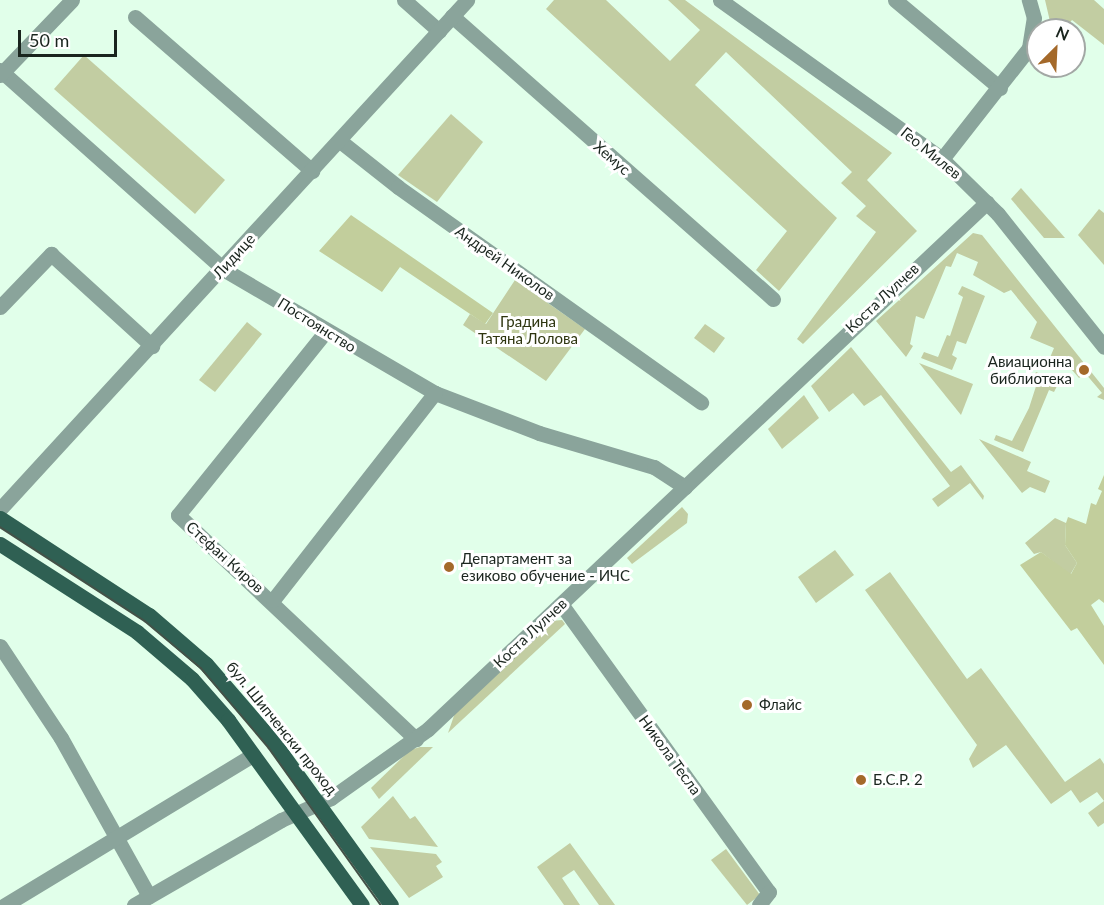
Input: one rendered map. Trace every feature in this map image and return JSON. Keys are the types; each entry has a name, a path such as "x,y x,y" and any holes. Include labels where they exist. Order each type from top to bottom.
{"main road":[{"name":"бул. Шипченски проход","path":"0,518 149,615 206,664 243,704 320,804 391,905"},
{"path":"0,544 137,632 192,679 253,754 362,905"}],"street":[{"path":"1,72 72,0"},
{"path":"404,0 439,31"},
{"name":"Лидице","path":"0,509 223,269 467,0"},
{"name":"Гео Милев","path":"720,0 942,159 987,202 1104,347"},
{"path":"894,0 1000,88"},
{"path":"942,159 1000,88 1034,36 1029,0"},
{"name":"Хемус","path":"452,16 773,299"},
{"path":"135,17 312,171"},
{"name":"Постоянство","path":"1,72 223,269 435,393 539,434 654,467 685,487"},
{"name":"Андрей Николов","path":"340,141 408,194 701,402"},
{"name":"Коста Лулчев","path":"134,905 297,813 320,804 416,739 987,202"},
{"path":"0,307 51,254 152,346"},
{"name":"Стефан Киров","path":"326,331 178,515 273,600 416,739"},
{"path":"273,600 435,393"},
{"name":"Никола Тесла","path":"561,604 769,892 759,905"},
{"path":"0,646 61,738 149,896"},
{"path":"5,905 119,839 253,754"}],"green space":[{"path":"554,0 606,0 670,61 700,30 668,0 685,0 892,153 867,180 917,231 803,344 797,339 876,232 856,216 866,206 841,183 852,172 726,52 695,85 837,218 779,291 756,270 787,231 546,9"},
{"path":"1045,0 1094,0 1104,9 1104,45 1086,31 1086,18 1049,18"},
{"path":"84,55 225,180 195,214 54,89"},
{"path":"451,114 483,142 437,202 398,175"},
{"path":"1021,188 1065,238 1044,238 1011,199"},
{"path":"1099,209 1104,213 1104,265 1078,235"},
{"path":"351,215 493,313 485,324 400,267 382,292 319,251"},
{"path":"973,233 982,235 1104,388 1104,400 1097,397 1102,393 1085,373 1079,378 1072,370 1049,360 1054,348 1030,338 1037,322 1011,290 1004,293 973,275 978,262 957,253 951,267 946,266 924,319 916,316 910,344 913,346 906,357 876,321"},
{"name":"Градина Татяна Лолова","path":"515,280 585,329 546,381 463,325 470,314 486,324"},
{"path":"962,286 985,296 966,344 957,341 952,355 957,358 952,370 921,358 924,352 938,357 947,335 950,336 963,297 958,294"},
{"path":"247,322 262,334 215,392 199,380"},
{"path":"705,324 725,338 714,353 694,338"},
{"path":"851,347 951,472 961,465 984,496 983,500 970,483 938,507 932,499 950,486 881,395 864,406 853,393 829,412 811,386"},
{"path":"919,363 973,384 961,415"},
{"path":"1036,372 1059,382 1054,392 1049,390 1023,452 994,440 996,435 1012,441 1029,408 1038,380 1033,378"},
{"path":"804,395 819,418 782,449 768,429"},
{"path":"979,439 1031,462 1027,471 1050,481 1045,493 1030,487 1022,493"},
{"path":"1104,475 1104,603 1099,599 1091,605 1104,626 1104,665 1077,628 1071,631 1020,565 1041,552 1071,574 1077,563 1065,545 1068,517 1086,524 1091,503 1096,505 1102,491 1098,489"},
{"path":"682,507 688,514 687,523 632,564 627,558"},
{"path":"1055,518 1066,523 1065,545 1077,563 1070,575 1041,552 1034,554 1025,543"},
{"path":"835,550 854,575 816,603 798,577"},
{"path":"890,572 967,679 981,668 1065,782 1100,758 1104,764 1104,801 1097,792 1080,803 1071,790 1051,804 1006,745 973,768 969,759 977,745 865,590"},
{"path":"562,620 565,624 448,733 456,710 551,621"},
{"path":"433,747 379,799 371,788 410,750"},
{"path":"393,796 410,819 415,816 438,847 369,839 361,827"},
{"path":"1104,801 1104,823 1098,827 1088,813"},
{"path":"570,843 615,905 599,905 574,870 562,878 580,905 564,905 537,867"},
{"path":"370,847 436,854 442,862 436,866 443,877 409,898"},
{"path":"726,849 760,895 747,905 711,860"}],"tram line":[{"path":"0,527 145,621 201,668 269,748 381,905"}],"place":[{"name":"Авиационна библиотека","path":"1084,370"},
{"name":"Департамент за езиково обучение - ИЧС","path":"449,567"},
{"name":"Флайс","path":"747,705"},
{"name":"Б.С.Р. 2","path":"861,780"}]}
